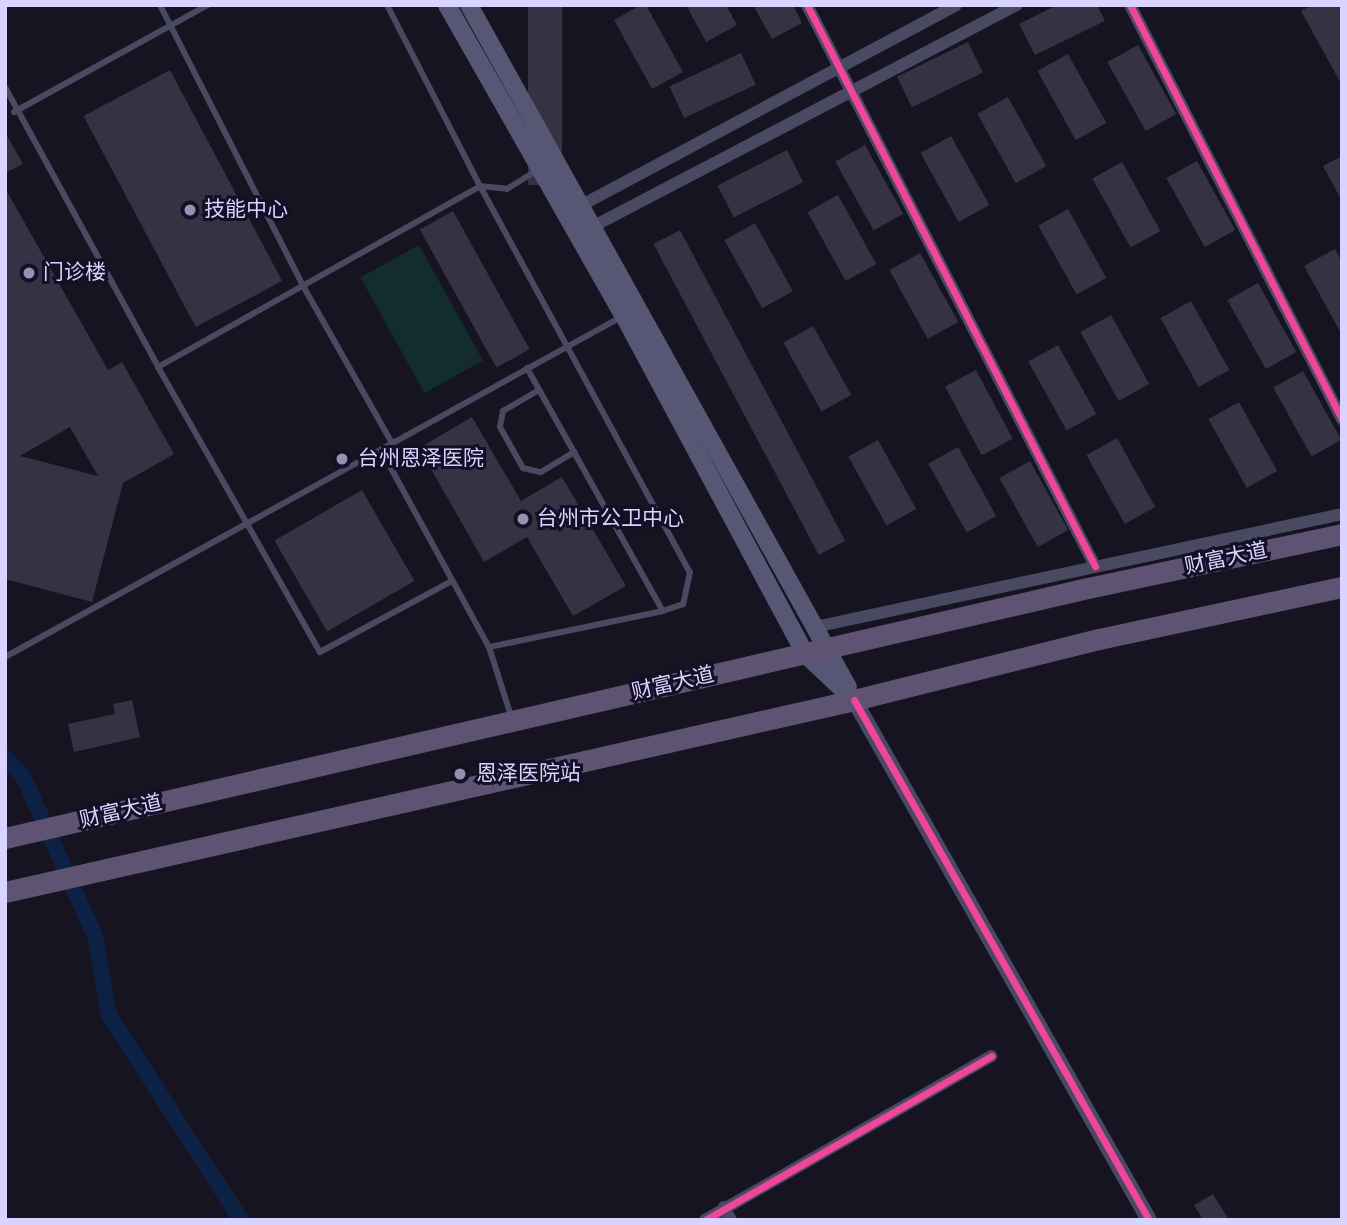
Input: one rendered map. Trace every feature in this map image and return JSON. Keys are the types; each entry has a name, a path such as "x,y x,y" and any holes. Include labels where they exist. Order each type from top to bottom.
{"main road":[{"path":"447,5 547,164 829,651 854,700"},
{"path":"469,5 547,164 580,206 592,227 631,312 805,654 854,700"},
{"name":"财富大道","path":"13,836 805,654 829,651 1088,589 1342,534"},
{"path":"5,892 854,700 1099,639 1342,587"}],"street":[{"path":"807,5 1095,566"},
{"path":"580,206 956,5"},
{"path":"592,227 1017,5"},
{"path":"1130,5 1342,420"},
{"path":"815,627 1342,514"},
{"path":"854,700 1149,1220"},
{"path":"705,1220 991,1056"},
{"path":"724,1207 731,1220"}],"lane":[{"path":"160,5 302,284 392,443"},
{"path":"16,111 208,5"},
{"path":"387,5 480,186 690,572 683,604 663,611 489,647"},
{"path":"5,87 158,367 320,652 452,581"},
{"path":"158,367 480,186 507,189 547,164"},
{"path":"5,657 631,312"},
{"path":"527,368 663,611"},
{"path":"539,390 503,411 500,427 523,468 541,472 574,452"},
{"path":"381,450 489,647 512,721"}],"green space":[{"path":"419,245 483,360 424,393 360,277"}],"building":[{"path":"528,5 562,5 562,185 528,185"},
{"path":"641,5 646,5 683,72 652,89 614,20"},
{"path":"686,5 726,5 737,25 706,42"},
{"path":"753,5 793,5 802,23 772,39"},
{"path":"1057,5 1097,5 1105,21 1035,55 1019,24"},
{"path":"1312,5 1338,5 1342,13 1342,78 1339,80 1301,11"},
{"path":"968,42 983,73 912,107 897,77"},
{"path":"1138,45 1176,114 1146,131 1107,62"},
{"path":"741,53 756,85 684,118 669,86"},
{"path":"1068,54 1106,123 1076,140 1037,71"},
{"name":"技能中心","path":"170,70 282,281 196,327 83,116"},
{"path":"1008,97 1046,166 1016,183 977,114"},
{"path":"5,132 23,164 5,173"},
{"path":"951,136 989,205 959,222 920,153"},
{"path":"865,145 903,214 874,231 835,161"},
{"path":"787,150 803,182 734,217 718,185"},
{"path":"1342,156 1342,201 1323,166"},
{"path":"1197,161 1235,230 1205,247 1166,178"},
{"path":"1122,162 1160,231 1131,248 1092,178"},
{"name":"门诊楼","path":"5,188 108,370 122,362 174,454 123,483 92,602 5,579","holes":["70,427 98,476 20,456"]},
{"path":"838,195 876,264 846,281 807,212"},
{"path":"1068,209 1106,278 1077,295 1038,225"},
{"path":"453,211 530,349 496,368 420,229"},
{"path":"755,223 793,291 762,308 724,240"},
{"path":"680,230 845,541 819,555 654,244"},
{"path":"1335,249 1342,262 1342,335 1304,266"},
{"path":"920,253 958,322 928,339 889,270"},
{"path":"1258,283 1296,352 1266,369 1227,300"},
{"path":"1191,301 1229,370 1199,387 1160,318"},
{"path":"1111,315 1149,384 1119,401 1080,332"},
{"path":"813,326 851,395 822,412 783,342"},
{"path":"1058,345 1096,414 1067,431 1028,361"},
{"path":"976,370 1013,439 982,455 945,386"},
{"path":"1303,371 1341,440 1312,457 1273,387"},
{"path":"1239,402 1277,471 1247,488 1208,419"},
{"name":"台州市公卫中心","path":"472,417 521,501 562,477 626,586 573,616 527,537 484,562 419,448"},
{"path":"1117,438 1155,507 1125,524 1086,455"},
{"path":"878,440 916,509 887,526 848,456"},
{"path":"958,447 996,516 967,533 928,463"},
{"path":"1030,461 1068,530 1038,547 999,478"},
{"path":"362,490 414,581 327,631 275,540"},
{"path":"132,700 140,737 74,752 68,724 115,714 113,704"},
{"path":"1213,1194 1229,1220 1203,1220 1194,1205"}],"waterway":[{"path":"5,757 23,776 95,936 109,1015 241,1220"}],"cycle path":[{"path":"807,5 1095,566"},
{"path":"1130,5 1342,420"},
{"path":"854,700 1149,1220"},
{"path":"705,1220 991,1056"}],"place":[{"name":"技能中心","path":"190,210"},
{"name":"门诊楼","path":"29,273"},
{"name":"台州恩泽医院","path":"342,459"},
{"name":"台州市公卫中心","path":"523,519"},
{"name":"恩泽医院站","path":"460,774"}]}
